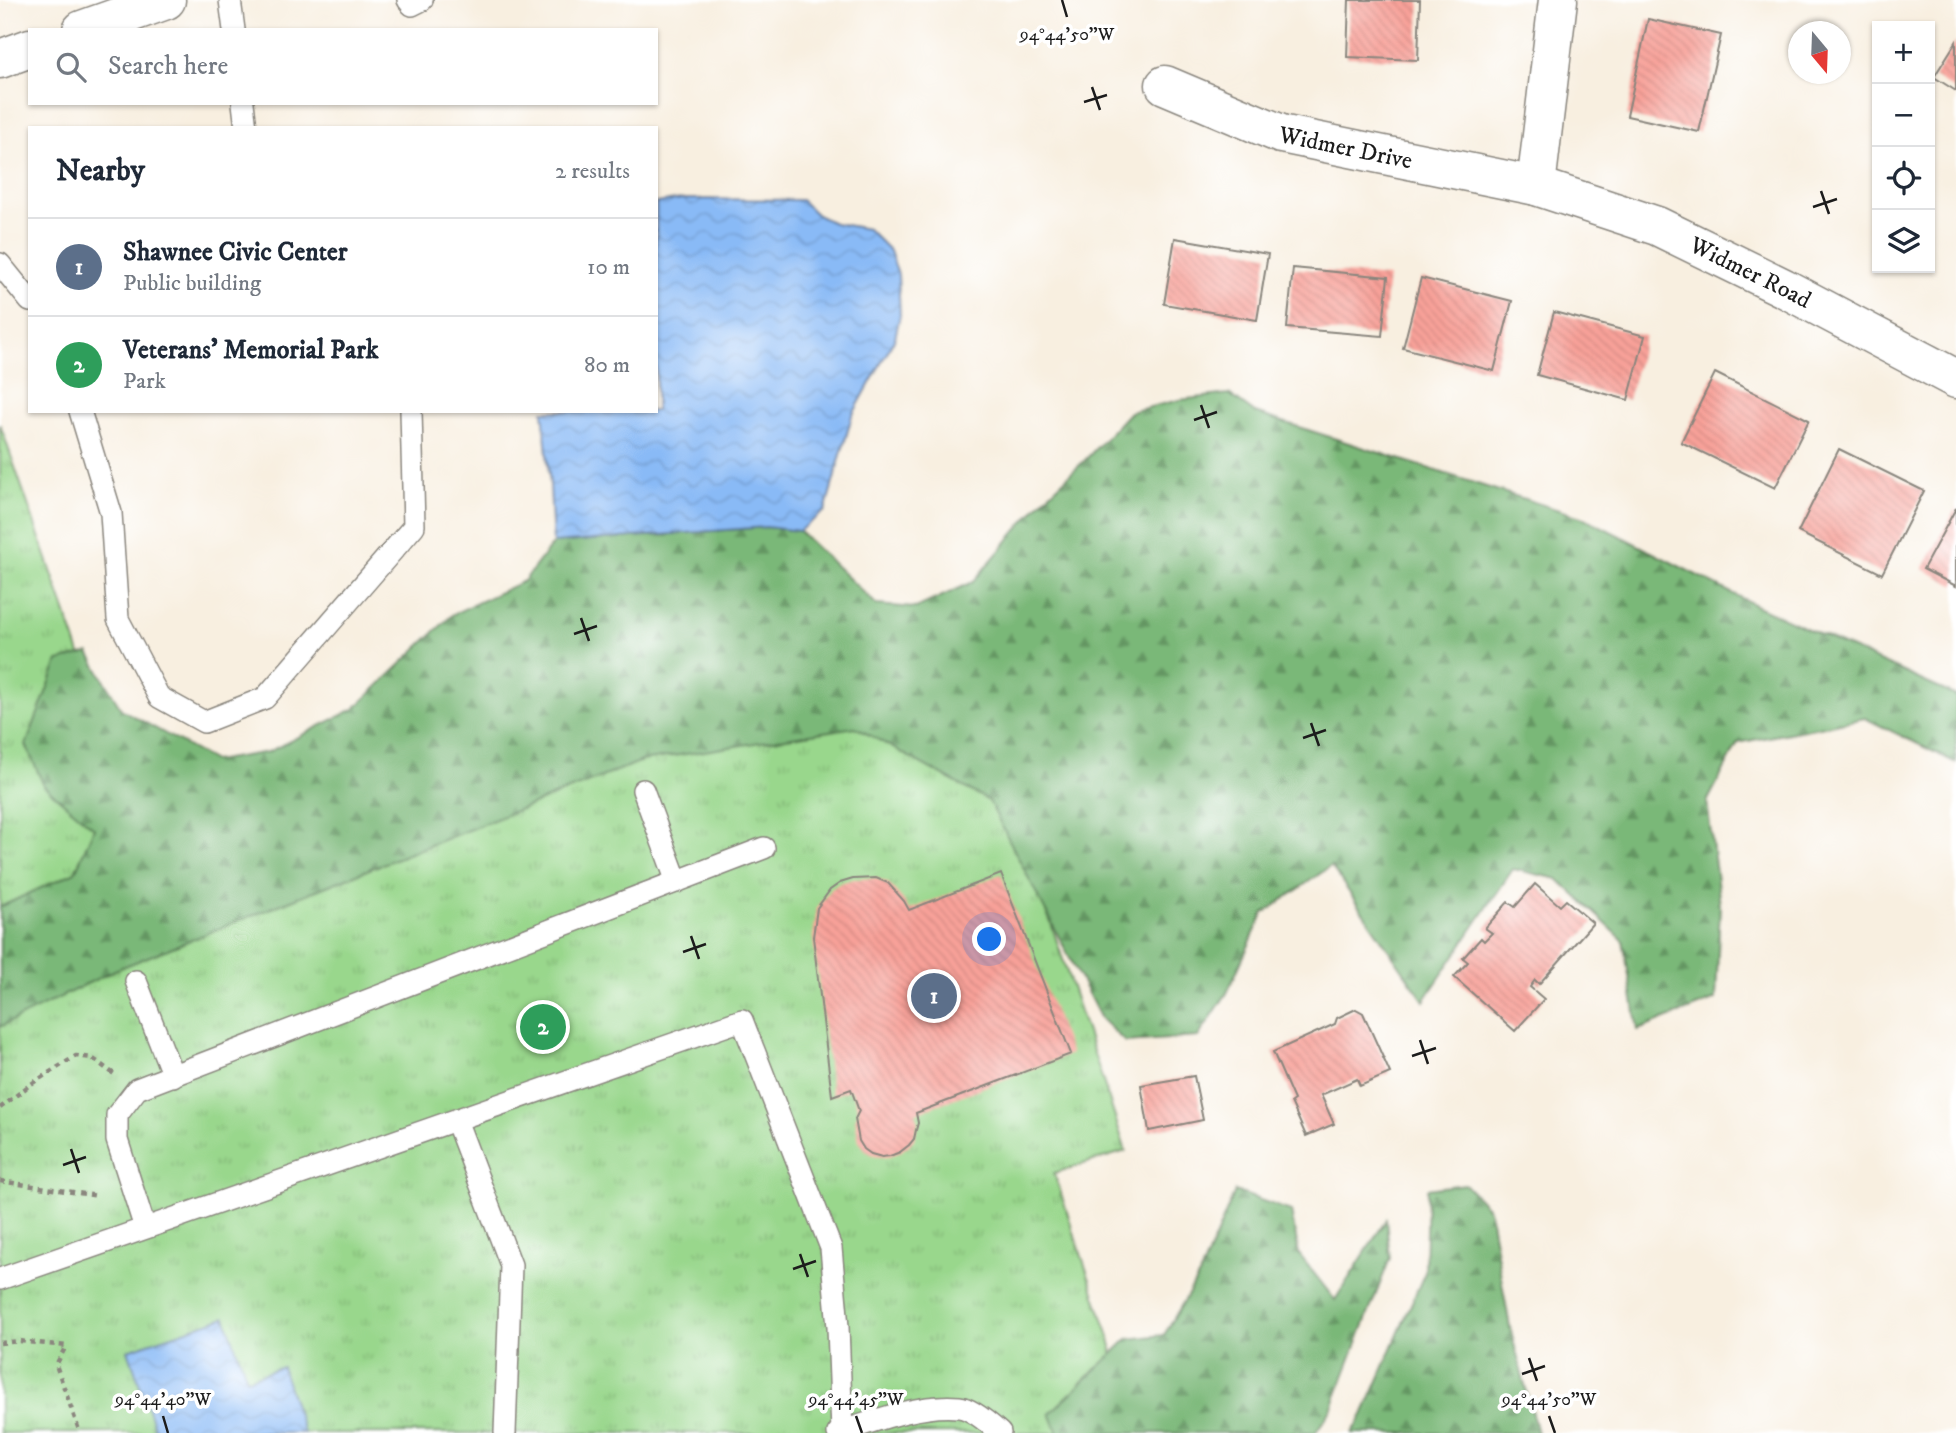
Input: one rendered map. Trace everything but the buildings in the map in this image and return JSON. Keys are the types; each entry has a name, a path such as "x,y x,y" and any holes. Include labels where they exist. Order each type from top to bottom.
{"street":[{"path":"88,28 166,0"},
{"path":"1536,186 1558,0"},
{"path":"0,59 28,49"},
{"name":"Widmer Drive","path":"1165,85 1281,134 1536,186"},
{"name":"Widmer Road","path":"1536,186 1657,226 1784,288 1956,379"}],"lane":[{"path":"230,0 234,28"},
{"path":"408,0 412,5 422,0"},
{"path":"243,105 246,126"},
{"path":"0,264 28,299"},
{"path":"81,413 111,513 118,619 159,697 204,722 265,698 414,526 411,413"},
{"path":"643,790 677,882"},
{"path":"145,1228 117,1140 117,1115 137,1089 764,848"},
{"path":"136,981 173,1076"},
{"path":"0,1279 742,1020 831,1248 838,1327 840,1432 890,1416 925,1409 961,1407 1000,1433"},
{"path":"456,1120 511,1265 506,1433"}],"path":[{"path":"0,1108 31,1084 76,1056 92,1058 134,1094"},
{"path":"0,1181 98,1196"},
{"path":"0,1343 19,1341 66,1346 56,1365 80,1433"}],"green space":[{"path":"1229,394 1255,413 1587,519 1757,606 1956,696 1956,763 1865,718 1738,743 1707,802 1720,905 1716,999 1638,1030 1623,940 1558,879 1513,869 1424,1001 1331,866 1263,914 1227,993 1198,1037 1125,1042 1101,1019 989,801 855,727 642,761 115,970 0,1027 0,907 75,872 94,828 44,786 26,745 58,661 89,653 121,709 214,761 268,752 354,709 453,614 524,581 553,543 766,527 799,531 877,605 916,608 973,582 1040,503 1130,412 1179,400"},
{"path":"0,424 167,904 954,629 1126,1151 1054,1173 1112,1346 1107,1433 0,1433"},
{"path":"1465,1184 1489,1209 1510,1327 1537,1433 1352,1433 1363,1415 1425,1272 1427,1189"},
{"path":"1235,1191 1291,1211 1299,1254 1335,1300 1386,1220 1390,1258 1331,1410 1315,1433 1058,1433 1050,1413 1128,1339 1164,1335 1200,1274"}],"water":[{"path":"682,199 801,200 817,215 834,223 868,229 890,251 898,275 900,315 895,338 852,416 825,511 799,531 766,527 553,543 543,413 658,413 658,203"},
{"path":"225,1317 247,1379 282,1367 304,1433 156,1433 128,1350"}],"place":[{"name":"Shawnee Civic Center","path":"934,996"},
{"name":"Veterans' Memorial Park","path":"543,1027"}]}
